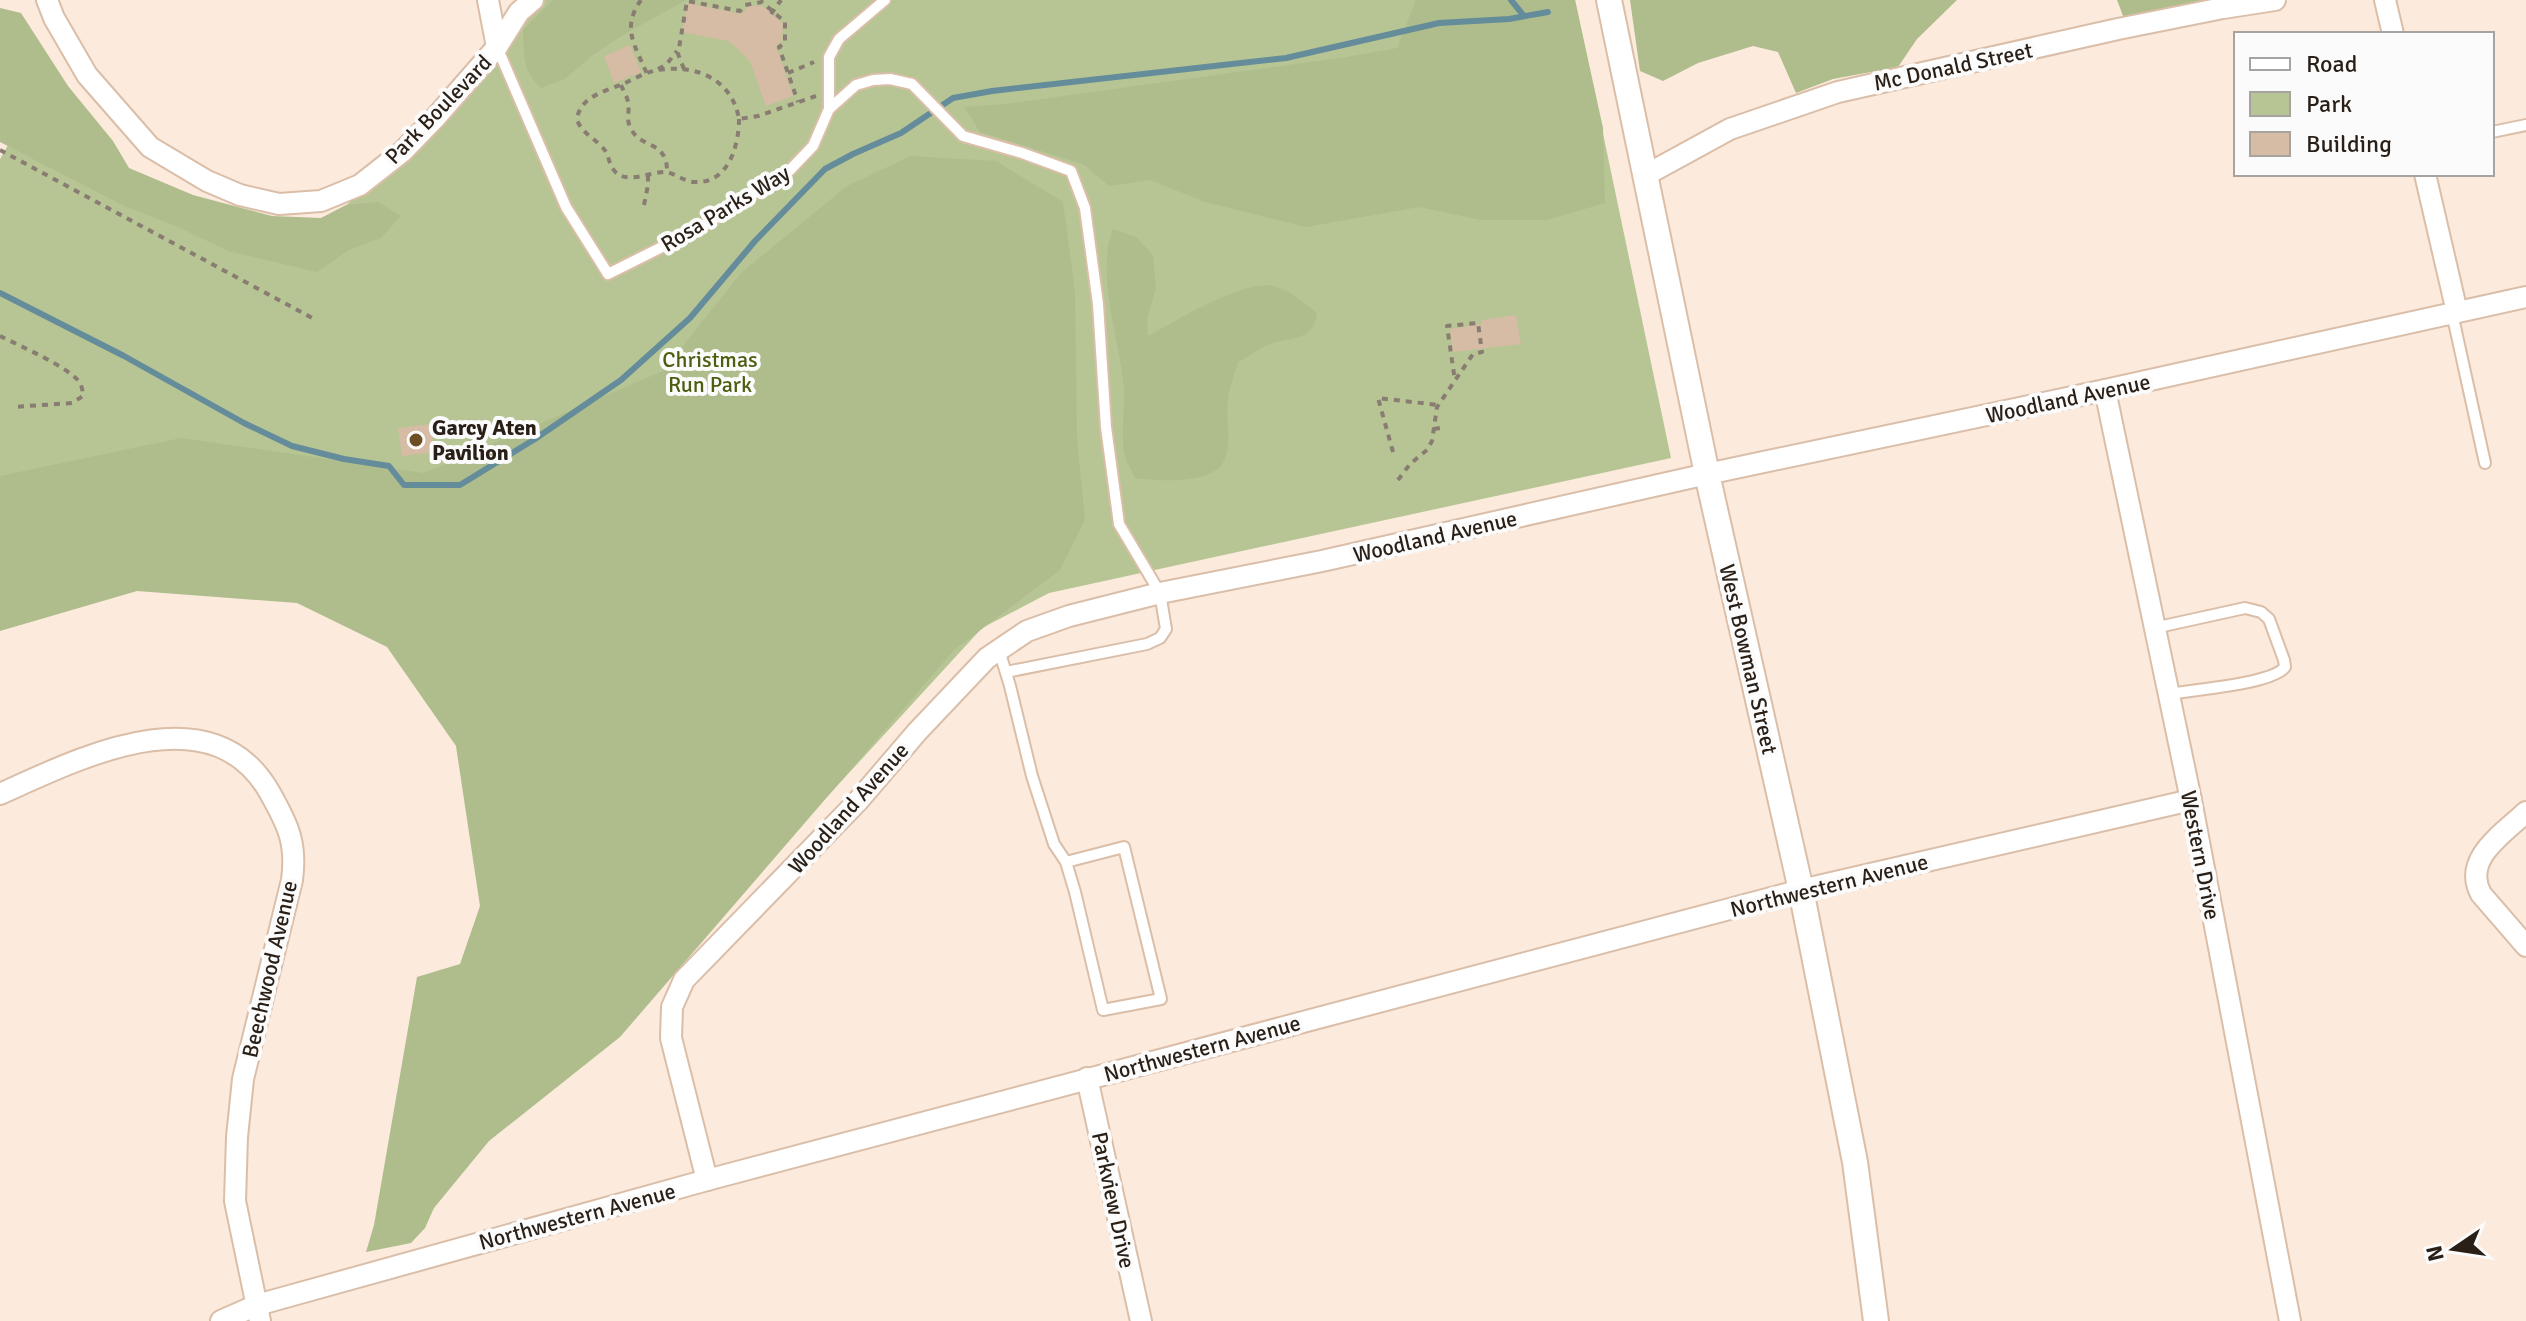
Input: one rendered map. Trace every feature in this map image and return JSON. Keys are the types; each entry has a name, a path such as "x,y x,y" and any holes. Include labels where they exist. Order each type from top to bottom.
{"street":[{"name":"Park Boulevard","path":"47,0 87,75 150,147 207,181 240,195 279,204 321,201 360,185 402,152 497,47 519,12 533,0"},
{"path":"488,0 497,47"},
{"name":"Mc Donald Street","path":"1644,176 1730,129 1838,92 2133,26 2275,0"},
{"path":"2385,0 2393,32"},
{"name":"West Bowman Street","path":"1611,8 1707,474 1801,890 1855,1162 1876,1321"},
{"path":"2425,176 2455,313"},
{"name":"Woodland Avenue","path":"707,1180 671,1038 672,1007 684,980 858,801 917,732 987,658 1027,631 1069,616 1160,593 1322,561 1707,474 2526,297"},
{"name":"Western Drive","path":"2105,390 2191,800 2290,1321"},
{"name":"Beechwood Avenue","path":"0,794 85,756 128,744 174,738 217,747 242,760 261,777 282,814 290,832 295,857 243,1079 237,1137 235,1201 258,1313"},
{"name":"Northwestern Avenue","path":"221,1321 258,1313 707,1180 1087,1078 1801,890 2191,800"},
{"path":"2526,812 2481,855 2475,874 2481,894 2526,946"},
{"name":"Parkview Drive","path":"1087,1078 1141,1321"}],"lane":[{"path":"829,109 829,57 839,39 885,0"},
{"name":"Rosa Parks Way","path":"497,47 566,207 608,274 698,229 789,171 813,146 829,109 856,85 873,80 890,79 912,84 963,136 1071,171 1085,208 1095,277 1106,427 1119,524 1160,593"},
{"path":"2494,132 2526,125"},
{"path":"2455,313 2485,463"},
{"path":"1006,672 1147,644 1160,638 1166,629 1160,593"},
{"path":"2154,628 2245,608 2261,612 2269,619 2284,660 2282,672 2256,681 2168,694"},
{"path":"999,650 1041,803 1054,844 1066,862 1075,892 1103,1010 1161,999 1124,847 1066,862"}],"path":[{"path":"641,0 632,13 629,27 647,74"},
{"path":"772,13 781,0"},
{"path":"686,70 679,58 678,48 687,1 740,11 745,5 762,2 785,22 785,43 779,47 798,102"},
{"path":"656,70 686,70 705,75 723,86 735,101 739,130 733,154 721,174 698,183 667,173 628,178 618,175 605,150 583,131 577,120 583,104 594,96 656,70 671,59 678,48"},
{"path":"788,73 814,62"},
{"path":"621,85 629,105 627,117 631,129 639,138 661,150 667,173"},
{"path":"739,119 758,116 780,105 830,91"},
{"path":"0,150 316,320"},
{"path":"644,205 647,175"},
{"path":"1398,480 1410,464 1427,450 1432,441 1438,405 1455,381 1473,354 1482,352 1478,323 1447,326 1455,381"},
{"path":"0,336 74,377 83,396 72,403 13,407"},
{"path":"1393,452 1378,398 1438,405"},
{"path":"1434,429 1445,427"}],"green space":[{"name":"Christmas Run Park","path":"545,0 1575,0 1671,458 1049,593 982,628 792,835 325,505 0,587 0,159 11,140 310,240 402,152"},
{"path":"553,0 686,0 623,35 565,79 541,88 527,68 523,30"},
{"path":"1416,0 1575,0 1603,128 1605,203 1547,220 1481,220 1419,207 1306,227 1205,202 1150,180 1109,186 1083,164 980,132 964,107 1005,104 1397,48"},
{"path":"1630,0 1957,0 1917,39 1898,67 1833,79 1796,93 1778,52 1753,46 1698,63 1663,81 1640,71"},
{"path":"2117,0 2234,0 2125,21"},
{"path":"0,8 21,13 68,86 113,141 129,168 193,195 272,216 321,218 346,205 378,202 401,216 381,238 349,250 317,272 228,251 126,207 0,142"},
{"path":"911,156 996,161 1063,202 1075,291 1077,439 1085,519 1060,570 954,650 620,1037 489,1141 434,1208 425,1228 411,1243 366,1252 374,1225 417,977 460,964 480,906 456,746 387,647 297,603 137,591 0,631 0,476 181,438 424,473 663,371 741,273 847,186"},
{"path":"1113,229 1136,237 1153,255 1156,288 1147,320 1148,336 1228,295 1261,286 1286,290 1317,313 1315,323 1305,334 1267,345 1238,362 1227,406 1227,454 1218,469 1208,474 1183,480 1135,478 1126,459 1123,439 1124,388 1108,286 1108,247"}],"building":[{"path":"688,3 742,14 747,7 761,5 783,23 782,41 776,46 793,96 766,106 750,61 729,41 682,32"},
{"path":"630,45 641,72 614,83 604,56"},
{"path":"1516,315 1521,344 1453,352 1450,329"},
{"name":"Garcy Aten Pavilion","path":"431,424 434,452 402,456 398,428"}],"waterway":[{"path":"1511,0 1524,16"},
{"path":"0,293 292,446 389,466 404,485 460,485 535,439 621,380 690,318 755,241 825,169 901,133 953,98 1286,58 1439,23 1509,19 1548,12"}],"place":[{"name":"Garcy Aten Pavilion","path":"416,440"}]}
